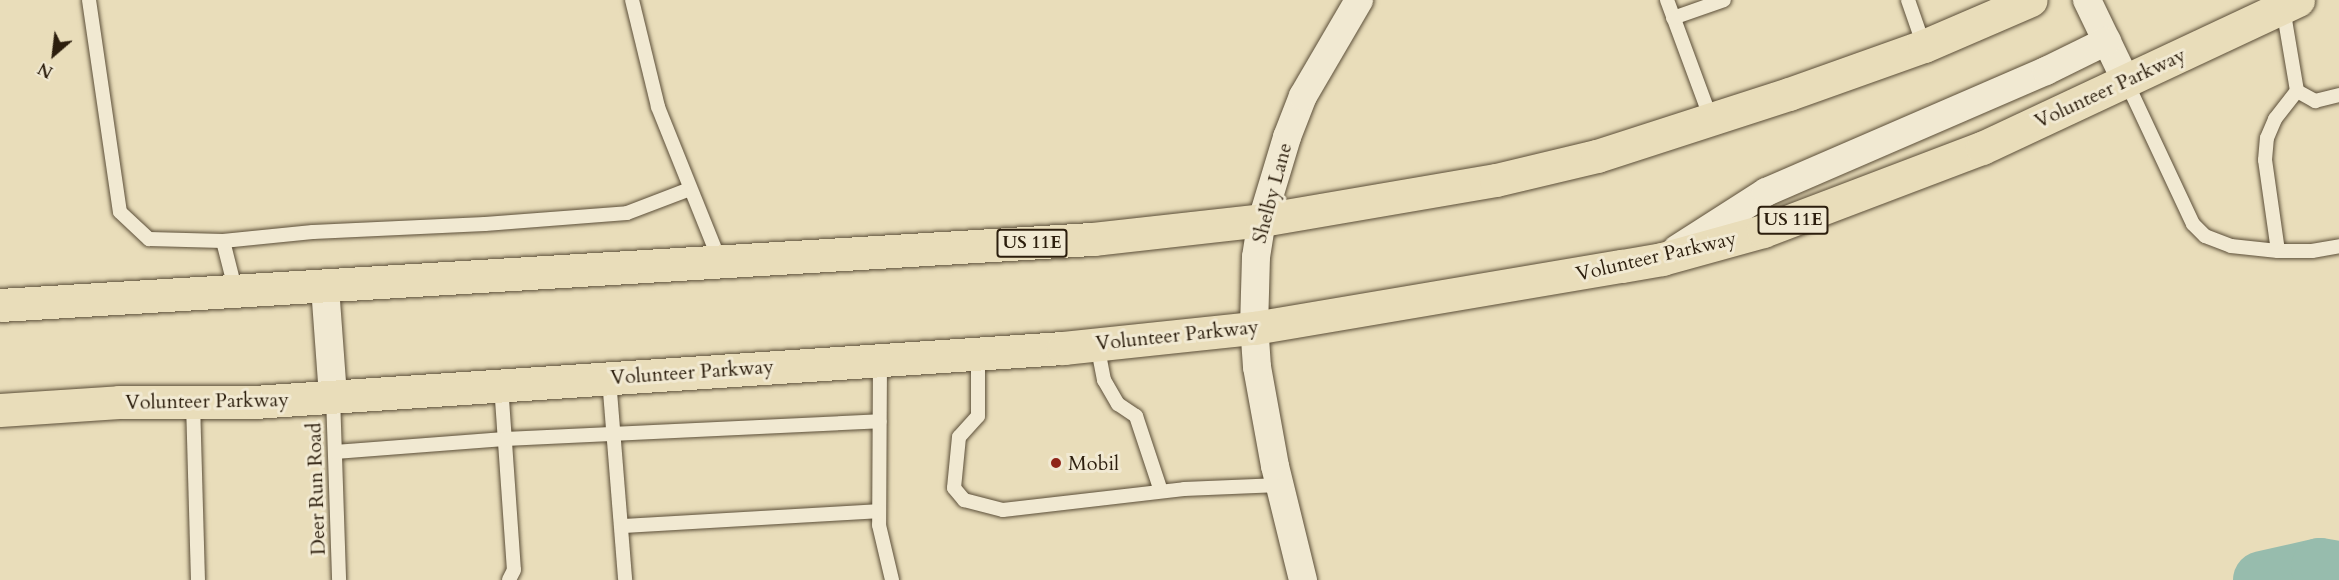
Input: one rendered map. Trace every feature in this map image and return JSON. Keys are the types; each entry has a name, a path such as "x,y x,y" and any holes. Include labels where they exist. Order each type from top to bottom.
{"highway":[{"name":"US 11E","path":"0,304 325,287 1093,239 1262,220 1496,180 1597,156 1712,121 1924,45 2031,0"},
{"name":"Volunteer Parkway","path":"0,410 119,402 254,402 1097,344 1254,328 1373,310 1662,259 1763,231 1982,148 2291,4"}],"street":[{"name":"Shelby Lane","path":"1303,580 1280,485 1257,367 1254,328 1256,257 1262,220 1287,137 1303,96 1359,0"},
{"path":"2087,0 2126,81"},
{"path":"1662,259 1766,192 2046,71 2107,41"},
{"path":"325,287 333,396"}],"lane":[{"path":"89,0 120,212 149,239 223,241 312,232 485,224 627,213 690,189"},
{"path":"632,0 658,107 721,263"},
{"path":"1667,0 1712,121"},
{"path":"1673,18 1694,5 1724,0"},
{"path":"1908,0 1924,45"},
{"path":"2278,252 2265,160 2267,138 2275,119 2297,91 2291,4"},
{"path":"2126,81 2193,224 2205,236 2231,246 2278,252 2312,251 2339,246"},
{"path":"2297,91 2315,101 2339,95"},
{"path":"223,241 236,292"},
{"path":"1097,344 1104,380 1118,404 1136,416 1161,491"},
{"path":"978,353 978,416 959,437 954,488 964,500 1003,510 1161,491 1280,485"},
{"path":"880,358 879,525 892,580"},
{"path":"609,378 626,580"},
{"path":"501,385 514,570 509,580"},
{"name":"Deer Run Road","path":"333,396 339,580"},
{"path":"193,402 198,580"},
{"path":"335,452 505,439 880,421"},
{"path":"622,526 879,511"}],"waterway":[{"path":"2262,580 2320,567 2339,570"}],"place":[{"name":"Mobil","path":"1056,463"}]}
